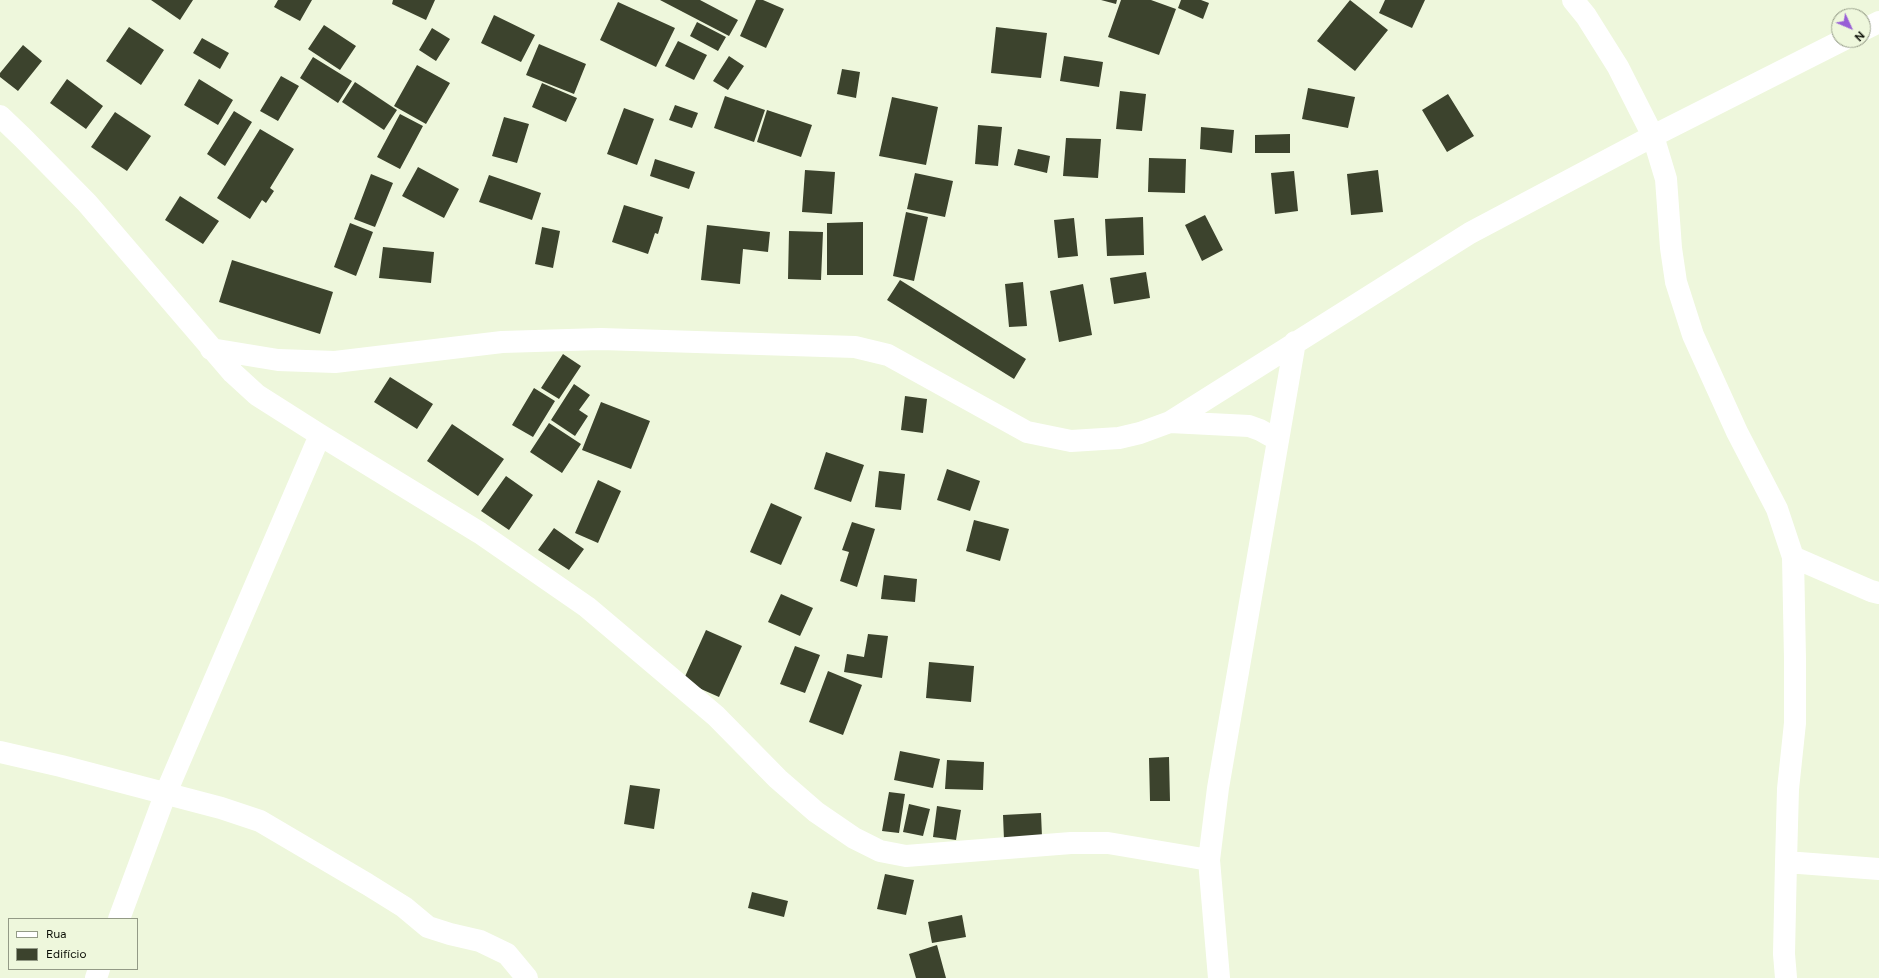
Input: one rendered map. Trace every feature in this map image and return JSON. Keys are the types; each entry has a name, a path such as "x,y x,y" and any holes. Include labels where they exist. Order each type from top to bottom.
{"street":[{"path":"1573,0 1586,16 1618,67 1653,136 1666,179 1671,248 1676,282 1693,335 1737,432 1776,509 1793,557 1795,723 1788,789 1784,954 1786,978"},
{"path":"211,349 278,360 335,362 502,342 601,339 855,347 888,355 1027,432 1071,441 1120,438 1140,433 1170,422 1470,232 1653,136 1831,46"},
{"path":"0,116 24,138 87,203 211,349 233,373 257,394 320,435 480,533 587,607 716,716 778,779 816,812 854,838 880,851 906,856 1071,843 1108,843 1209,860"},
{"path":"1219,978 1209,860 1218,788 1295,342"},
{"path":"1170,422 1249,426 1278,440"},
{"path":"119,918 165,795 320,435"},
{"path":"1793,557 1871,592 1879,593"},
{"path":"0,752 61,766 165,795 221,808 260,821 404,907 428,927 480,941 507,954 527,978"},
{"path":"1786,862 1879,869"}],"building":[{"path":"151,0 193,0 180,20"},
{"path":"278,0 312,0 300,21 274,7"},
{"path":"393,0 435,0 426,20 392,4"},
{"path":"660,0 700,0 738,20 729,36"},
{"path":"756,0 763,0 784,9 766,48 740,36"},
{"path":"1101,0 1117,0 1116,4"},
{"path":"1121,0 1151,0 1176,9 1159,55 1108,37"},
{"path":"1181,0 1201,0 1209,3 1203,19 1178,8"},
{"path":"1350,0 1388,30 1355,71 1317,41"},
{"path":"1385,0 1425,0 1412,28 1379,13"},
{"path":"618,2 675,28 656,67 600,40"},
{"path":"494,15 535,35 521,62 481,43"},
{"path":"697,22 726,37 718,51 690,36"},
{"path":"324,25 356,46 340,70 308,49"},
{"path":"129,27 164,50 141,85 106,61"},
{"path":"996,27 1047,33 1041,78 991,73"},
{"path":"432,28 450,39 436,61 419,50"},
{"path":"202,38 229,53 220,69 193,53"},
{"path":"678,41 707,55 694,80 665,66"},
{"path":"539,44 586,64 574,94 526,75"},
{"path":"23,45 42,61 18,91 0,77 0,73"},
{"path":"729,56 744,66 728,90 713,81"},
{"path":"1064,56 1103,62 1099,87 1060,81"},
{"path":"313,57 352,81 338,103 300,78"},
{"path":"417,65 450,83 426,124 394,106"},
{"path":"842,69 860,72 856,98 837,94"},
{"path":"281,76 299,86 278,121 260,111"},
{"path":"67,79 103,106 86,129 50,103"},
{"path":"199,79 233,100 218,125 184,105"},
{"path":"355,82 397,110 384,130 342,102"},
{"path":"542,83 577,98 566,122 532,107"},
{"path":"1308,88 1355,97 1348,128 1302,119"},
{"path":"1120,91 1146,94 1142,131 1116,129"},
{"path":"1448,94 1474,136 1447,152 1422,110"},
{"path":"725,96 765,110 754,142 714,128"},
{"path":"892,97 938,107 926,165 879,156"},
{"path":"675,105 698,113 692,128 669,120"},
{"path":"624,108 654,119 637,165 607,154"},
{"path":"767,110 812,125 801,157 757,142"},
{"path":"234,111 252,122 225,166 207,154"},
{"path":"115,112 151,136 127,171 91,147"},
{"path":"400,114 423,126 400,169 377,157"},
{"path":"504,117 529,124 517,163 492,156"},
{"path":"978,125 1002,127 998,166 975,164"},
{"path":"1201,127 1234,130 1232,153 1200,149"},
{"path":"260,129 294,149 270,188 274,191 266,203 262,200 250,219 217,198"},
{"path":"1290,134 1290,153 1255,153 1255,135"},
{"path":"1066,138 1101,139 1098,178 1063,176"},
{"path":"1018,149 1050,156 1047,173 1014,165"},
{"path":"1149,158 1186,159 1185,193 1148,192"},
{"path":"655,159 695,172 689,189 650,176"},
{"path":"418,167 459,189 444,218 402,196"},
{"path":"805,170 835,172 832,214 802,212"},
{"path":"1378,170 1383,212 1351,215 1347,174"},
{"path":"1294,171 1298,211 1275,214 1271,173"},
{"path":"915,173 953,181 945,217 907,209"},
{"path":"371,174 393,183 375,227 354,219"},
{"path":"489,175 541,193 532,220 479,202"},
{"path":"180,196 219,221 203,244 165,220"},
{"path":"624,205 663,217 658,234 655,233 648,254 612,242"},
{"path":"906,212 928,217 914,281 893,276"},
{"path":"1205,215 1223,250 1202,261 1185,225"},
{"path":"1143,217 1144,255 1107,256 1105,219"},
{"path":"1074,218 1078,256 1058,258 1054,220"},
{"path":"863,222 863,275 827,275 827,223"},
{"path":"350,223 373,232 356,276 334,267"},
{"path":"707,225 770,232 768,252 743,249 740,284 701,280"},
{"path":"542,227 560,231 553,268 535,264"},
{"path":"789,231 823,232 821,280 788,279"},
{"path":"383,247 434,252 431,283 379,278"},
{"path":"232,260 333,292 320,334 219,302"},
{"path":"1146,272 1150,298 1114,304 1110,278"},
{"path":"900,280 1026,359 1014,379 887,300"},
{"path":"1023,282 1027,326 1009,327 1005,284"},
{"path":"1083,284 1092,335 1059,342 1050,291"},
{"path":"563,354 581,366 559,399 541,388"},
{"path":"390,377 433,404 417,429 374,402"},
{"path":"574,384 590,395 579,410 588,416 575,436 551,420"},
{"path":"534,388 555,401 533,437 512,425"},
{"path":"905,396 927,399 923,433 901,430"},
{"path":"601,402 650,421 631,469 582,450"},
{"path":"549,423 581,444 562,473 530,452"},
{"path":"452,424 504,459 478,496 427,461"},
{"path":"826,452 864,465 851,502 814,489"},
{"path":"947,469 980,481 970,511 937,500"},
{"path":"879,471 905,474 901,510 875,507"},
{"path":"506,476 533,495 509,530 481,511"},
{"path":"598,480 621,491 598,543 575,533"},
{"path":"771,503 802,517 781,565 750,552"},
{"path":"974,520 1009,529 1000,561 966,551"},
{"path":"852,522 875,529 857,587 840,581 849,552 842,550"},
{"path":"554,528 584,549 569,570 538,550"},
{"path":"884,575 917,579 915,602 881,599"},
{"path":"781,594 813,608 800,636 768,622"},
{"path":"706,630 742,646 719,697 683,681"},
{"path":"868,634 888,636 882,678 844,672 847,654 864,657"},
{"path":"795,646 820,655 805,693 780,684"},
{"path":"929,662 974,666 971,702 926,698"},
{"path":"828,671 862,685 843,735 809,722"},
{"path":"900,751 940,759 933,788 894,780"},
{"path":"1169,757 1170,801 1150,801 1149,758"},
{"path":"947,760 984,762 983,790 945,789"},
{"path":"630,785 660,789 654,829 624,824"},
{"path":"889,792 905,794 899,833 882,831"},
{"path":"909,804 930,809 923,836 903,832"},
{"path":"937,806 961,810 956,840 933,837"},
{"path":"1041,813 1042,837 1004,840 1003,815"},
{"path":"885,874 914,880 906,915 877,909"},
{"path":"752,892 788,901 784,917 748,908"},
{"path":"962,915 966,937 932,943 928,922"},
{"path":"937,945 946,978 916,978 909,954"}]}
